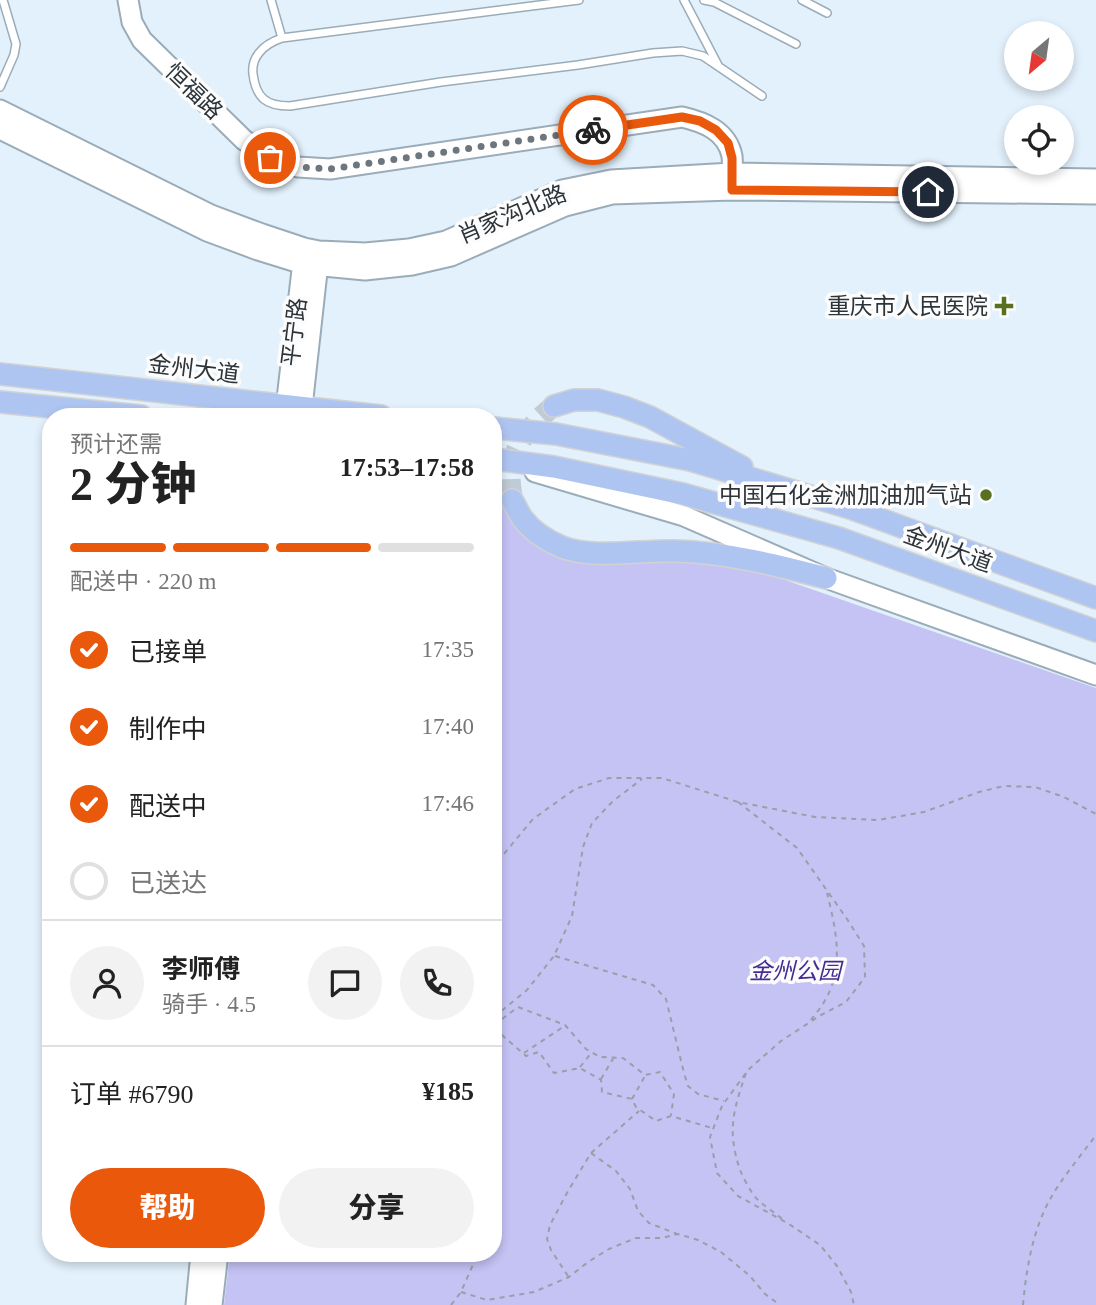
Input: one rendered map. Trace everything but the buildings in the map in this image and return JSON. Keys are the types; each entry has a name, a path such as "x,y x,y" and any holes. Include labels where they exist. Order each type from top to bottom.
{"main road":[{"name":"恒福路","path":"128,0 132,23 142,40 244,140 270,158 298,167 330,169 682,117 700,121 716,130 728,143 732,158 732,182"},
{"name":"肖家沟北路","path":"0,110 211,215 311,258"},
{"name":"肖家沟北路","path":"0,129 207,231 258,250 311,258 409,249 446,241 562,190 611,180 1096,194"},
{"name":"肖家沟北路","path":"732,182 1096,179"},
{"name":"平宁路","path":"293,408 311,258"},
{"name":"金州大道","path":"0,373 263,408"},
{"path":"554,406 574,400 598,400 624,407 650,417 781,488"},
{"path":"0,402 60,408"},
{"name":"金州大道","path":"502,429 555,434 690,460 850,508 1094,596"},
{"name":"金州大道","path":"502,461 554,467 683,494 839,538 1096,631"},
{"path":"502,462 684,516 826,578 1096,675"},
{"path":"512,500 523,520 543,537 564,548 590,552 674,551 714,554 769,563 826,578"},
{"path":"196,1305 200,1262"},
{"path":"212,1305 217,1262"}],"lane":[{"path":"0,87 16,44 3,0"},
{"path":"271,0 282,38"},
{"path":"579,0 282,38 266,46 254,60 252,68 257,93 263,99 280,106 290,106 441,82 682,51 703,56 762,96"},
{"path":"684,0 719,67"},
{"path":"704,0 714,2 796,44"},
{"path":"802,0 827,13"}],"path":[{"path":"502,857 533,819 575,789 609,778 662,778 738,802 815,817 878,820 924,812 1004,786 1035,787 1064,797 1096,814"},
{"path":"502,1010 527,990 554,956 572,916 583,847 592,823 613,801 643,778"},
{"path":"738,802 797,848 864,946 864,977 846,1002 781,1041 748,1070 725,1101 710,1137 717,1173 738,1196 789,1224"},
{"path":"808,1023 824,1002 834,981 837,954 835,924 826,890"},
{"path":"554,956 653,985 666,999 688,1086 698,1094 725,1101"},
{"path":"502,1020 518,1007 565,1025 586,1049 600,1057 623,1058 645,1075 660,1072 674,1094 671,1116"},
{"path":"523,1054 565,1025"},
{"path":"502,1034 526,1056 538,1052 554,1073 580,1068 601,1080"},
{"path":"580,1068 592,1052"},
{"path":"614,1057 601,1080 602,1092 632,1099"},
{"path":"748,1070 736,1104 732,1129 734,1152 743,1177 756,1198 820,1245 837,1266 851,1292 854,1305"},
{"path":"632,1099 645,1075"},
{"path":"632,1099 636,1107 656,1121 671,1116 713,1128"},
{"path":"569,1277 551,1250 547,1238 550,1225 591,1153 640,1110"},
{"path":"1023,1305 1033,1246 1048,1202 1096,1135"},
{"path":"591,1153 616,1171 630,1189 638,1211 649,1223 698,1240 721,1252 780,1305"},
{"path":"461,1292 487,1300 534,1292 569,1277 609,1249 636,1238 662,1238 678,1234"},
{"path":"451,1305 461,1292 474,1262"}],"green space":[{"name":"金州公园","path":"502,495 506,510 537,545 712,561 765,573 1096,688 1096,1305 224,1305 229,1262 502,1262"}],"tunnel":[{"path":"512,500 511,466 518,446 530,428 554,406"}],"way so far":[{"path":"270,158 298,167 330,169 593,130"}],"place":[{"name":"重庆市人民医院","path":"1004,306"},
{"name":"中国石化金洲加油加气站","path":"986,495"}],"route":[{"path":"593,130 682,117 700,121 716,130 728,143 732,158 732,190 928,192"}]}
